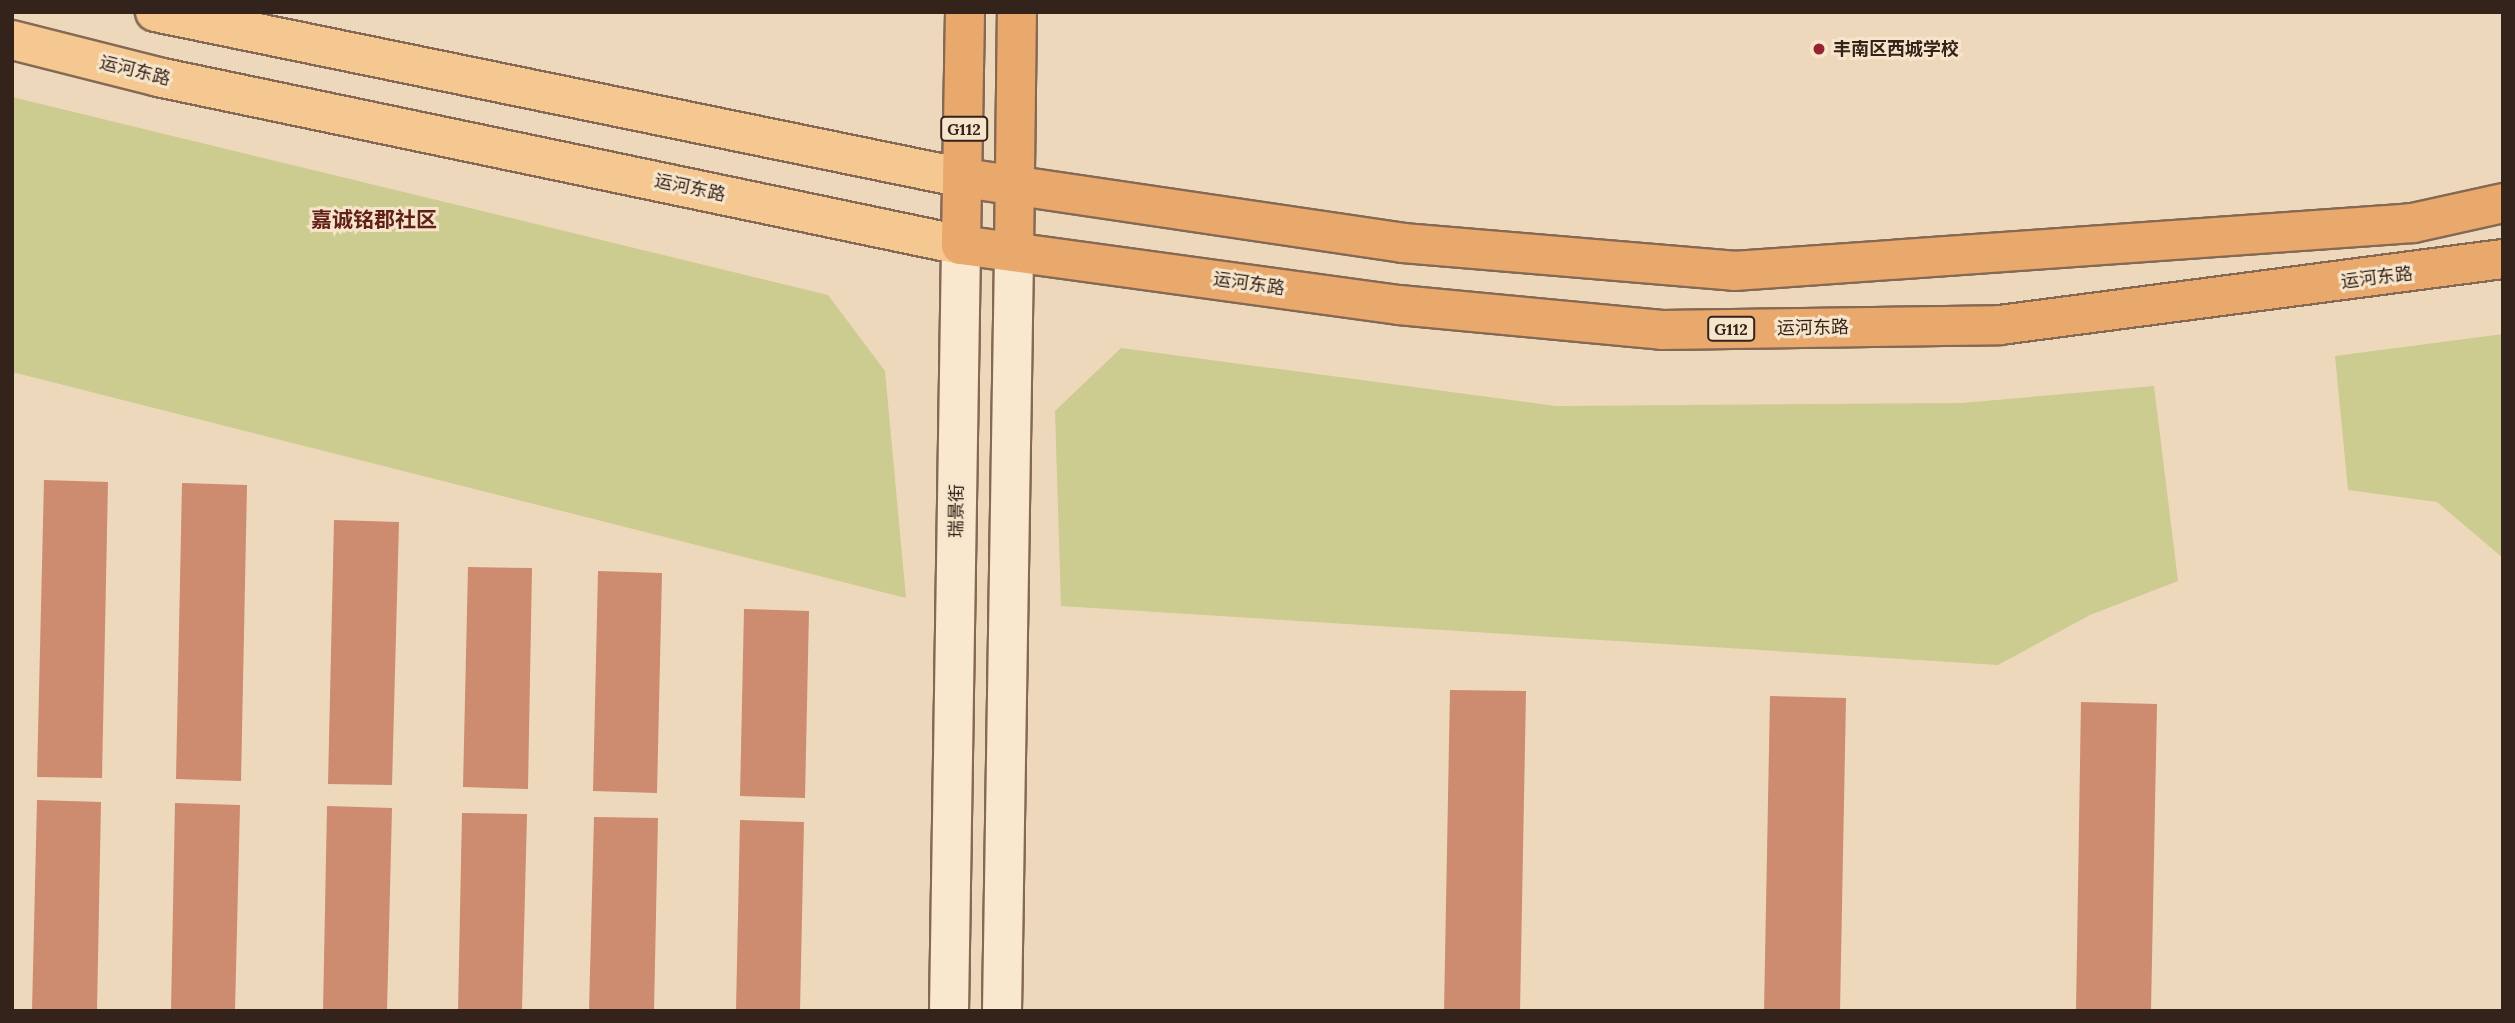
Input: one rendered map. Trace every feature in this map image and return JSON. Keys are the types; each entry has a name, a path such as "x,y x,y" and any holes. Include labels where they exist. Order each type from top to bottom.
{"highway":[{"name":"瑞景街","path":"961,245 965,12"},
{"path":"1014,253 1017,12"},
{"path":"964,178 1403,243 1734,271 2413,223 2503,203"},
{"name":"运河东路","path":"961,245 1399,305 1662,330 2000,325 2503,259"}],"main road":[{"path":"155,12 964,178"},
{"name":"运河东路","path":"12,40 158,77 961,245"}],"street":[{"name":"瑞景街","path":"950,1011 961,245"},
{"path":"1002,1011 1014,253"}],"shaded area":[{"path":"12,97 828,295 885,371 906,598 12,372"},
{"path":"2503,334 2503,558 2437,502 2348,490 2335,356"},
{"path":"1121,348 1556,406 1962,403 2154,386 2178,581 2090,615 1998,665 1061,606 1055,411"}],"building":[{"path":"44,480 108,482 102,778 37,777"},
{"path":"182,483 247,485 241,781 176,779"},
{"path":"334,520 399,522 392,785 328,784"},
{"path":"468,567 532,568 528,789 463,787"},
{"path":"598,571 662,573 657,793 593,791"},
{"path":"744,609 809,611 805,798 740,796"},
{"path":"1450,690 1526,691 1520,1011 1444,1011"},
{"path":"1770,696 1846,698 1840,1011 1764,1011"},
{"path":"2081,702 2157,704 2151,1011 2076,1011"},
{"path":"37,800 101,802 97,1011 32,1011"},
{"path":"175,803 240,805 235,1011 171,1011"},
{"path":"327,806 392,808 387,1011 323,1011"},
{"path":"462,813 527,814 522,1011 458,1011"},
{"path":"594,817 658,818 654,1011 589,1011"},
{"path":"740,820 804,822 800,1011 736,1011"}],"place":[{"name":"丰南区西城学校","path":"1819,49"}],"district":[{"name":"嘉诚铭郡社区","path":"374,220"}]}
